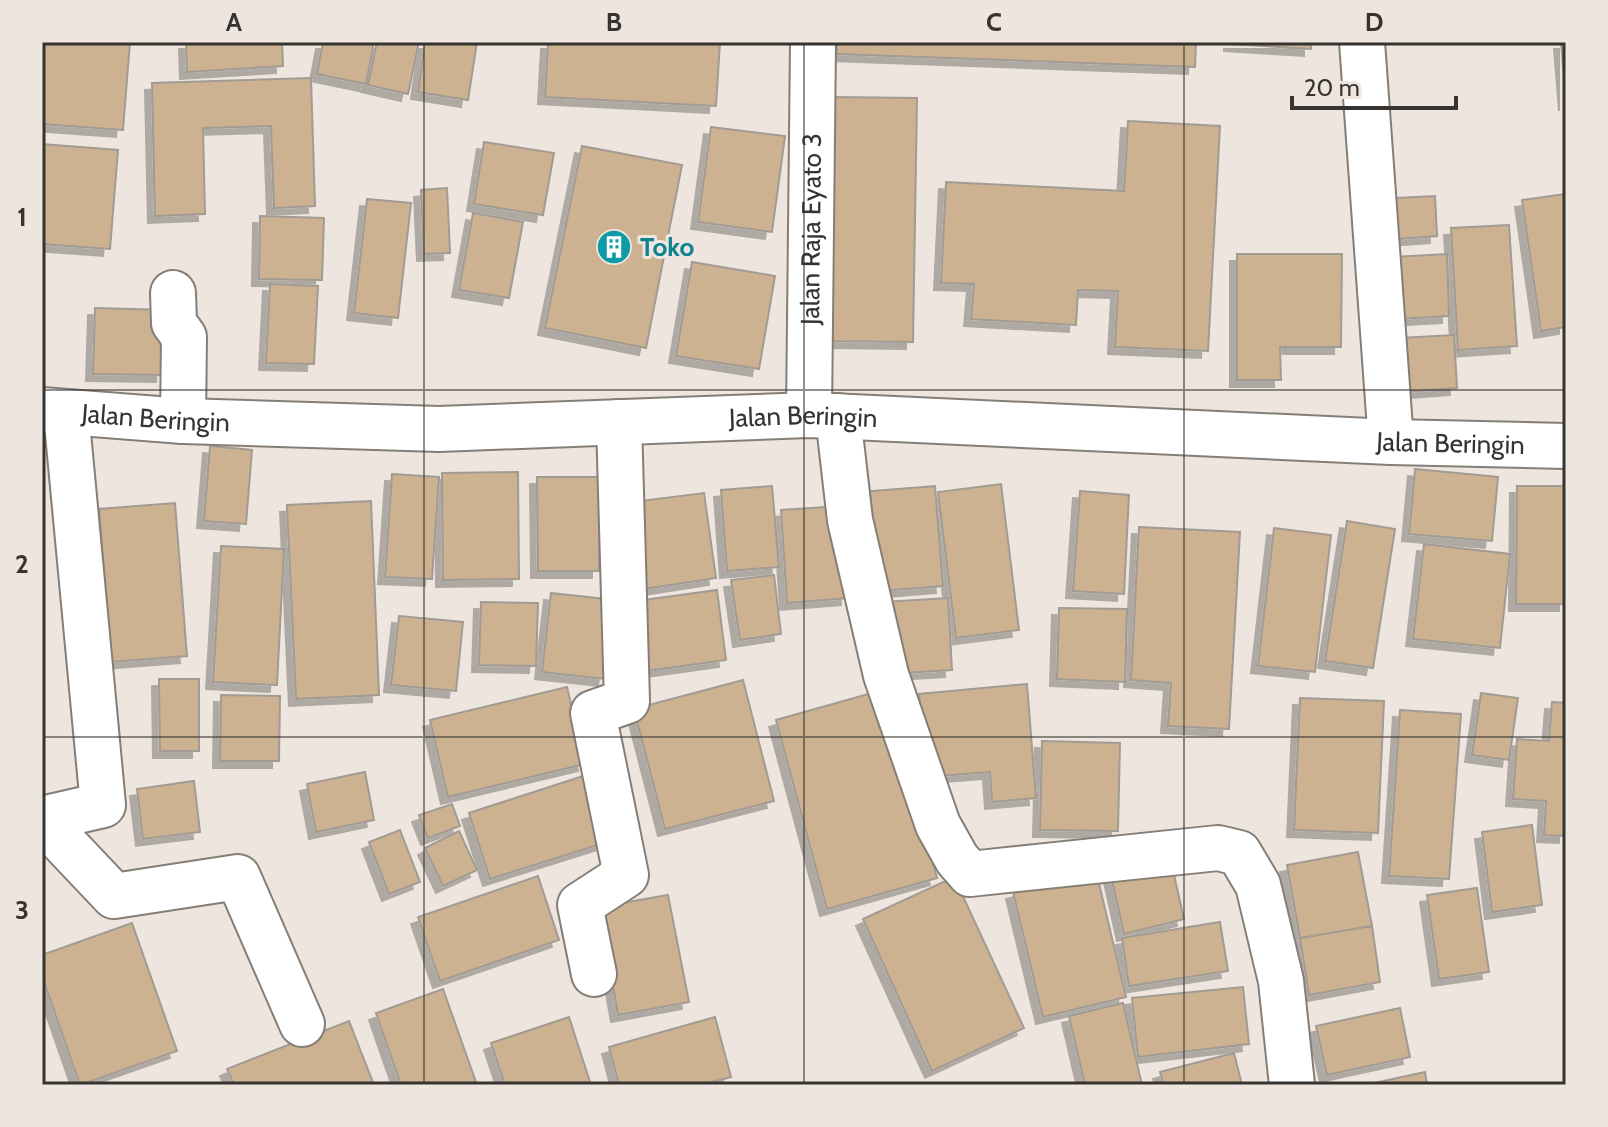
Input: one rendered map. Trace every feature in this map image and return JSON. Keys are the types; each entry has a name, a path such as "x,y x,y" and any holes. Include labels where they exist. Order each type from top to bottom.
{"street":[{"name":"Jalan Raja Eyato 3","path":"813,42 824,415 886,675 938,825 957,859 970,874 1218,848 1239,853 1258,885 1276,957 1292,1085"},
{"path":"1362,42 1391,442"},
{"path":"173,293 174,323 184,337 183,421"},
{"name":"Jalan Beringin","path":"54,411 183,421 439,429 824,415 1391,442 1566,446"},
{"path":"54,411 103,805 42,820 114,896 238,877 302,1024"},
{"path":"594,974 580,905 626,875 593,713 627,701 619,422"}],"building":[{"path":"42,42 130,42 123,130 42,124"},
{"path":"186,42 282,42 283,66 187,72"},
{"path":"323,42 374,42 366,84 317,74"},
{"path":"377,42 419,42 408,94 368,85"},
{"path":"425,42 477,42 468,100 418,92"},
{"path":"548,42 720,42 716,106 545,97"},
{"path":"837,42 1196,42 1195,67 837,54"},
{"path":"1311,42 1311,49 1231,44"},
{"path":"1561,42 1566,42 1566,104"},
{"path":"311,78 315,206 274,208 271,126 203,128 205,214 155,216 152,83"},
{"path":"835,97 917,98 913,342 832,341"},
{"path":"1128,121 1220,126 1208,351 1115,347 1118,291 1078,290 1076,325 971,319 974,284 941,283 946,182 1124,191"},
{"path":"711,127 785,136 772,232 698,222"},
{"path":"484,142 554,153 543,215 474,204"},
{"path":"42,144 118,150 110,249 42,244"},
{"name":"Toko","path":"582,146 682,165 646,348 545,328"},
{"path":"447,188 450,253 424,254 421,190"},
{"path":"1566,194 1566,327 1541,331 1522,200"},
{"path":"1435,196 1437,236 1398,239 1396,198"},
{"path":"367,199 411,203 398,318 354,313"},
{"path":"473,213 523,222 509,298 459,290"},
{"path":"260,216 324,218 322,280 259,279"},
{"path":"1509,225 1517,346 1458,350 1451,228"},
{"path":"1237,254 1342,254 1341,347 1280,347 1281,380 1237,380"},
{"path":"1447,254 1449,316 1396,319 1392,257"},
{"path":"692,262 775,276 759,369 676,356"},
{"path":"270,284 318,286 314,364 266,363"},
{"path":"95,308 166,310 163,375 93,374"},
{"path":"1454,335 1457,388 1403,392 1400,338"},
{"path":"210,446 252,450 246,524 204,521"},
{"path":"1415,469 1498,477 1492,541 1409,534"},
{"path":"518,472 519,579 443,580 442,473"},
{"path":"392,474 439,477 432,579 385,577"},
{"path":"537,477 600,477 599,571 538,571"},
{"path":"1001,484 1019,630 956,638 938,492"},
{"path":"772,486 779,567 727,571 721,490"},
{"path":"935,486 943,586 869,592 861,492"},
{"path":"1517,486 1566,486 1566,604 1516,604"},
{"path":"1080,491 1129,495 1124,594 1073,591"},
{"path":"704,493 716,578 644,589 632,502"},
{"path":"371,501 379,695 296,699 287,505"},
{"path":"175,503 187,656 111,662 99,509"},
{"path":"841,506 848,598 787,603 781,510"},
{"path":"1347,521 1395,529 1373,668 1325,661"},
{"path":"1139,527 1240,532 1229,729 1168,726 1171,683 1131,680"},
{"path":"1274,528 1331,535 1315,672 1258,666"},
{"path":"1424,544 1510,554 1500,648 1413,639"},
{"path":"221,546 284,549 277,685 213,682"},
{"path":"774,575 781,634 740,640 731,580"},
{"path":"717,590 726,660 646,671 636,601"},
{"path":"551,593 615,600 605,679 542,672"},
{"path":"948,598 952,670 888,674 884,602"},
{"path":"481,602 538,603 536,666 479,665"},
{"path":"1059,608 1127,609 1125,682 1057,679"},
{"path":"399,616 463,622 456,691 391,685"},
{"path":"159,679 199,679 199,751 160,751"},
{"path":"743,680 774,801 665,829 634,709"},
{"path":"1027,684 1036,798 992,802 990,772 927,777 919,694"},
{"path":"567,687 585,764 448,797 430,720"},
{"path":"886,689 937,878 827,909 776,720"},
{"path":"1481,693 1518,698 1509,760 1472,755"},
{"path":"221,695 280,696 279,761 220,761"},
{"path":"1300,698 1384,701 1378,833 1294,830"},
{"path":"1552,702 1566,703 1566,836 1544,835 1546,801 1513,799 1517,739 1549,741"},
{"path":"1400,710 1461,714 1449,879 1389,876"},
{"path":"1042,741 1120,743 1118,831 1040,830"},
{"path":"365,772 374,820 316,832 307,784"},
{"path":"583,776 604,843 490,879 469,813"},
{"path":"194,781 200,832 143,839 137,789"},
{"path":"452,804 460,826 428,838 419,815"},
{"path":"1532,825 1542,905 1492,912 1482,832"},
{"path":"400,830 420,882 389,894 369,842"},
{"path":"459,831 477,870 443,886 425,848"},
{"path":"1358,852 1372,926 1300,938 1287,865"},
{"path":"1170,857 1184,919 1124,934 1110,871"},
{"path":"1096,871 1126,997 1043,1017 1013,892"},
{"path":"538,876 559,940 440,981 418,917"},
{"path":"954,877 1024,1028 932,1071 863,919"},
{"path":"1477,888 1489,972 1439,979 1427,895"},
{"path":"668,895 689,1002 618,1015 599,907"},
{"path":"1220,922 1228,971 1129,986 1122,938"},
{"path":"132,923 177,1051 80,1085 42,976 42,955"},
{"path":"1372,926 1380,982 1309,995 1300,938"},
{"path":"1243,987 1249,1044 1138,1057 1132,998"},
{"path":"443,989 477,1085 401,1085 376,1013"},
{"path":"1123,1003 1142,1085 1085,1085 1069,1016"},
{"path":"1400,1008 1410,1057 1327,1075 1316,1026"},
{"path":"569,1017 591,1085 505,1085 491,1043"},
{"path":"715,1017 731,1077 701,1085 619,1085 609,1047"},
{"path":"349,1021 374,1085 234,1085 227,1069"},
{"path":"1234,1053 1242,1085 1164,1085 1160,1072"},
{"path":"1425,1072 1427,1085 1365,1085"}],"place":[{"name":"Toko","path":"614,247"}]}
